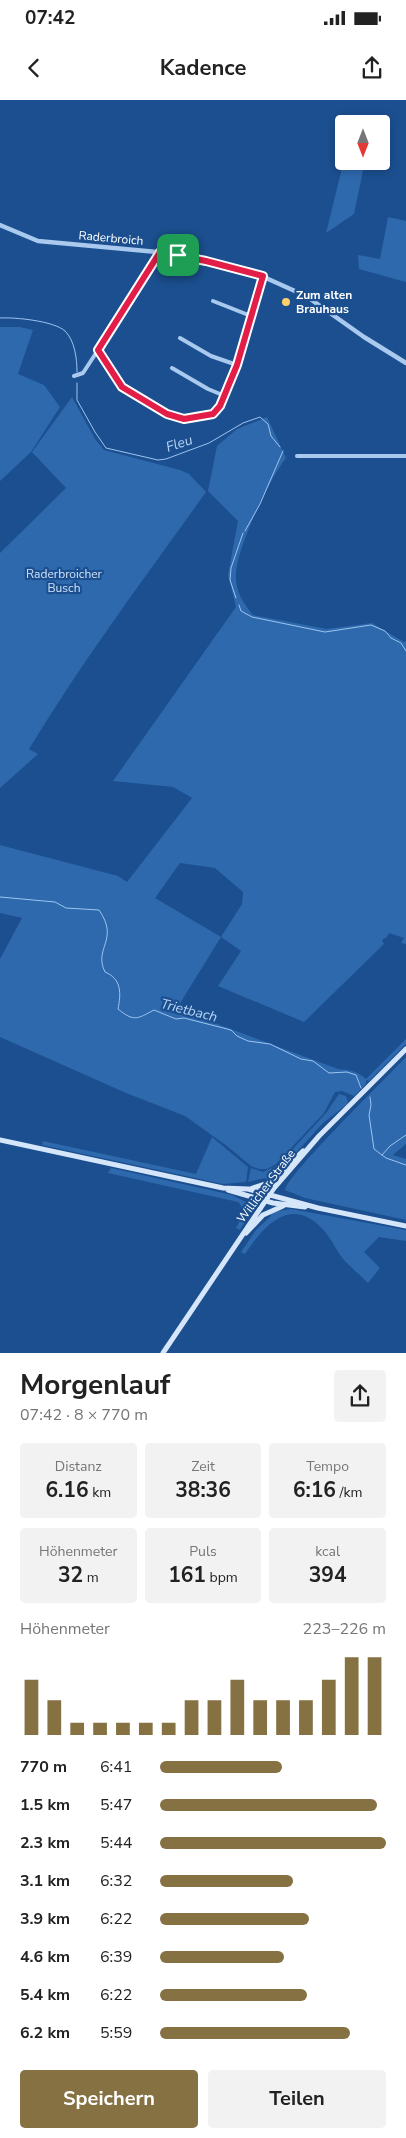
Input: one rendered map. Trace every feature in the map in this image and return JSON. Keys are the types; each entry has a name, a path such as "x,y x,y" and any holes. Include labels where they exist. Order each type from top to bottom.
{"main road":[{"name":"Willicher Straße","path":"163,1353 269,1195 308,1149 406,1049"},
{"path":"0,1140 223,1188 265,1201 318,1208"},
{"path":"248,1189 271,1182 298,1154 308,1149"},
{"path":"223,1188 248,1189 318,1208 406,1226"},
{"path":"234,1246 263,1214 286,1205"}],"street":[{"name":"Raderbroich","path":"0,225 38,241 160,252 214,263 263,276 314,301 364,337 406,362"},
{"path":"74,376 82,373 98,350 160,252"},
{"path":"98,350 124,388 174,417 184,419 213,414 219,408 225,396 237,365 263,276"},
{"path":"213,301 251,316"},
{"path":"180,338 210,356 237,365"},
{"path":"172,368 208,389 225,396"},
{"path":"297,456 406,456"}],"green space":[{"path":"342,170 363,170 354,214 326,233"},
{"path":"388,217 406,221 406,282 359,269 358,255 380,259"},
{"path":"0,327 20,327 33,330 18,374 44,385 60,407 31,452 0,481"},
{"name":"Raderbroicher Busch","path":"72,397 95,439 104,450 180,470 189,474 206,492 71,683 29,749 38,754 0,788 0,553 66,488 32,452"},
{"path":"267,417 286,458 255,514 238,562 237,586 240,596 249,610 253,615 327,629 372,623 404,642 406,641 406,944 401,943 404,938 389,933 382,940 384,944 304,1022 218,986 241,951 221,937 174,1013 212,1022 338,1069 353,1071 366,1079 406,1039 406,1044 369,1081 366,1080 366,1084 354,1096 342,1091 335,1092 324,1113 276,1164 267,1169 251,1166 185,1116 126,1093 0,1037 0,959 22,918 0,913 0,845 118,876 127,882 192,798 173,787 113,781 236,607 228,575 238,521 208,491 217,446 237,429","holes":["180,863 215,868 243,892 242,904 221,937 155,898"]},
{"path":"406,1057 406,1144 393,1155 406,1159 406,1220 305,1198 285,1190 290,1181 319,1146"},
{"path":"339,1094 346,1096 348,1102 346,1105 323,1123 273,1178 267,1182 265,1178 248,1182 251,1168 263,1172 278,1165 326,1113"},
{"path":"212,1137 248,1167 246,1182 223,1184 42,1145 43,1141 196,1174"},
{"path":"111,1168 232,1195 254,1206 240,1230 236,1228 242,1211 238,1202 108,1173"},
{"path":"291,1209 406,1230 406,1241 379,1237 364,1252 380,1268 368,1283 345,1262 326,1233 314,1221 303,1215 292,1214 281,1217 262,1232 245,1254 241,1252 256,1230 271,1216 271,1212"}],"waterway":[{"name":"Fleu","path":"0,318 44,322 65,331 73,345 77,372"},
{"name":"Fleu","path":"77,383 77,400 106,448 158,460 166,459 209,443 243,423 260,417 268,424 271,436 280,447"},
{"name":"Fleu","path":"245,531 260,504 283,451"},
{"name":"Fleu","path":"236,598 230,580 231,568 243,533"},
{"name":"Fleu","path":"239,605 241,611 252,617 325,632 371,625 385,631 391,638 401,643 406,651"},
{"name":"Trietbach","path":"0,897 55,902 66,908 99,910 105,920 107,929 102,964 105,972 115,979 119,988 118,1009 128,1016 136,1018 154,1010 176,1019 184,1018 231,1030 237,1036 248,1041 270,1044 301,1059 313,1061 329,1073 347,1072 356,1075 361,1088"},
{"name":"Trietbach","path":"370,1097 369,1115 374,1149 386,1158 406,1165"},
{"name":"Fleu","path":"382,1155 390,1146 406,1135"}],"place":[{"name":"Zum alten Brauhaus","path":"286,302"}],"route":[{"path":"160,252 178,255 263,276 237,365 220,406 216,412 210,415 184,419 167,414 125,390 98,350 160,252"}]}
